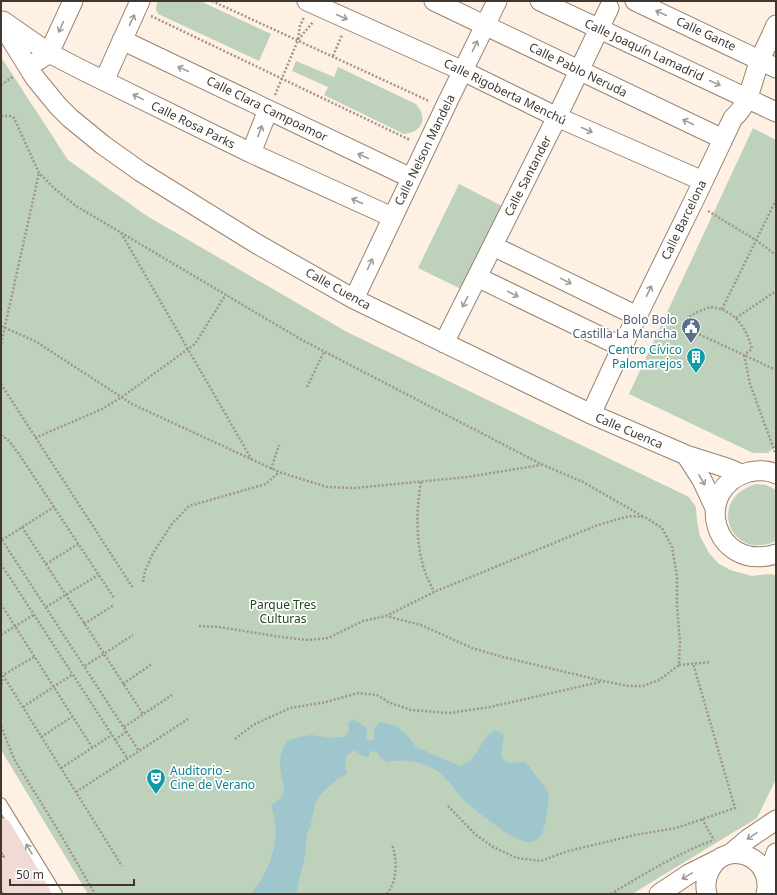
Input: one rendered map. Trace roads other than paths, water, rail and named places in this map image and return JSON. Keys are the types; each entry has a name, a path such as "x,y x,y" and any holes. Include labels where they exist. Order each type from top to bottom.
{"main road":[{"path":"1,830 40,894"},
{"path":"1,868 17,894"}],"street":[{"path":"1,24 27,66 49,53 73,1"},
{"name":"Calle Pablo Neruda","path":"434,1 723,139"},
{"name":"Calle Nelson Mandela","path":"354,299 392,217 497,1"},
{"name":"Calle Joaquín Lamadrid","path":"540,1 776,112"},
{"name":"Calle Gante","path":"635,1 768,63"},
{"path":"104,81 138,5"},
{"name":"Calle Rigoberta Menchú","path":"317,7 463,71 558,117 703,181"},
{"name":"Calle Santander","path":"444,343 558,117 608,8"},
{"name":"Calle Rosa Parks","path":"1,19 49,53 104,81 251,153 392,217"},
{"name":"Calle Barcelona","path":"591,414 733,118 740,112 768,63 776,25"},
{"name":"Calle Clara Campoamor","path":"122,40 411,178"},
{"name":"Calle Cuenca","path":"27,66 34,78 58,106 102,145 141,172 257,244 354,299 591,414 686,455 741,474"},
{"path":"251,153 268,110"},
{"path":"493,246 637,316"},
{"path":"477,277 622,347"},
{"path":"686,455 702,480 715,508 716,521 720,534 728,545 739,553 752,557 765,557 776,554"},
{"path":"715,508 720,494 729,482 741,474 753,471 775,473"},
{"path":"659,894 689,874 719,849 748,839 776,820"},
{"path":"719,849 749,856 757,861 763,868 767,877 767,890"},
{"path":"707,894 707,875 719,849"},
{"path":"767,890 772,862 776,853"}],"lane":[{"path":"1,803 57,894"}],"water":[{"path":"353,719 367,728 366,740 374,740 374,728 380,722 396,726 407,735 416,747 460,766 471,760 488,735 495,730 504,735 501,754 505,762 525,762 547,790 549,799 541,836 528,842 508,834 472,807 440,773 428,766 400,760 387,762 378,755 377,752 370,751 369,757 362,756 355,750 346,756 345,765 347,774 338,778 321,794 315,804 310,827 307,833 305,856 296,894 251,894 265,874 273,852 275,829 271,805 282,796 284,792 280,763 287,741 312,735 331,738 344,737 349,731 348,723"}],"place":[{"name":"Bolo Bolo Castilla La Mancha","path":"691,344"},
{"name":"Centro Cívico Palomarejos","path":"696,374"},
{"name":"Auditorio - Cine de Verano","path":"156,795"}],"park label":[{"name":"Parque Tres Culturas","path":"283,612"}]}
